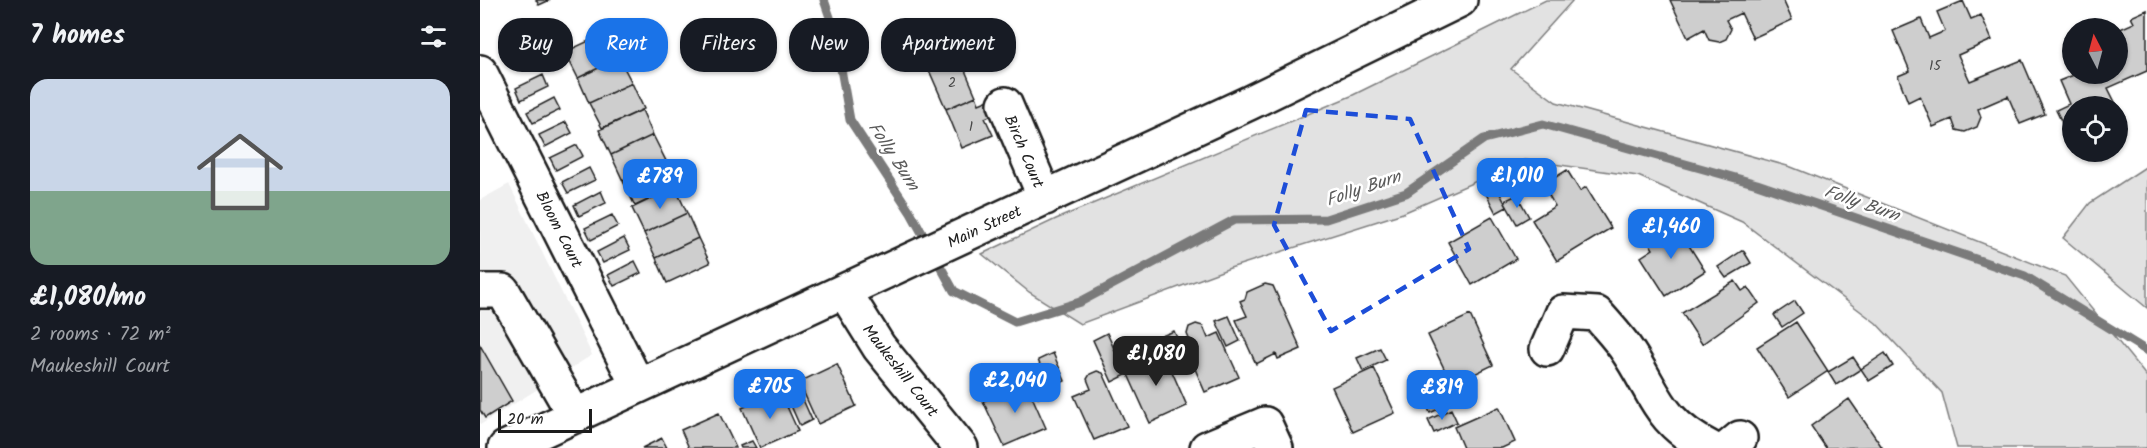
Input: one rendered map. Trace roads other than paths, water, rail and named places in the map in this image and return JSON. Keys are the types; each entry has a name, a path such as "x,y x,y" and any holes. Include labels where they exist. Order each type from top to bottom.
{"street":[{"name":"Main Street","path":"505,448 1249,103 1443,4"},
{"name":"Bloom Court","path":"480,72 638,386"},
{"name":"Birch Court","path":"1005,104 1045,198"},
{"path":"480,291 503,291 575,416"},
{"name":"Maukeshill Court","path":"844,291 879,347 961,448"},
{"path":"1547,349 1563,312 1597,314 1624,347 1658,406 1687,436 1726,445"},
{"path":"1207,448 1265,424 1276,448"}],"waterway":[{"name":"Folly Burn","path":"824,0 834,29 850,120 911,213 954,291 1015,322 1080,302 1234,220 1326,219 1406,193 1484,139 1543,124 1757,184 2025,276 2147,351"}]}
